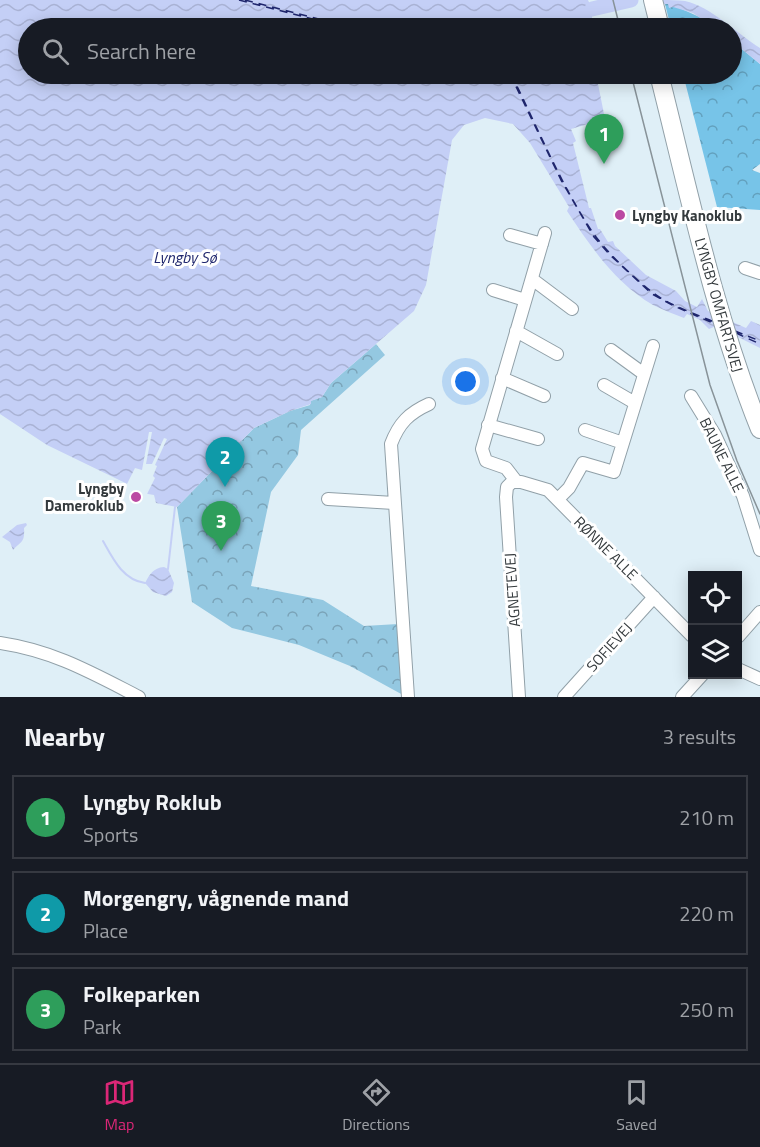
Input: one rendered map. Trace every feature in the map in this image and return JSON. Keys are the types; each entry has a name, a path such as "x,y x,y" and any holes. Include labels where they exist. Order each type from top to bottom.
{"highway":[{"path":"641,0 646,18"},
{"path":"653,0 658,18"},
{"name":"LYNGBY OMFARTSVEJ","path":"662,84 760,429"},
{"name":"LYNGBY OMFARTSVEJ","path":"673,84 730,327 760,397"}],"street":[{"path":"510,235 543,239 488,425 482,454 486,461 506,468 512,483"},
{"path":"745,268 760,273"},
{"path":"532,279 572,309"},
{"path":"493,291 525,300"},
{"path":"516,332 557,354"},
{"path":"558,500 569,488 583,463 614,472 653,346"},
{"path":"611,350 644,374"},
{"path":"502,378 544,396"},
{"path":"604,385 635,404"},
{"name":"BAUNE ALLE","path":"691,396 715,435 743,496 760,550"},
{"path":"408,697 391,444 403,420 414,411 429,404"},
{"path":"488,425 538,439"},
{"path":"585,430 623,443"},
{"name":"RØNNE ALLE","path":"512,483 541,487 558,500 688,631"},
{"name":"AGNETEVEJ","path":"512,483 506,491 506,497 519,697"},
{"path":"328,499 394,504"},
{"name":"SOFIEVEJ","path":"564,697 654,597"},
{"path":"742,632 760,612"},
{"path":"0,643 57,657 139,697"},
{"path":"742,671 760,679"},
{"path":"682,697 699,679"}],"green space":[{"path":"664,0 702,18 668,18"},
{"path":"742,49 760,64 760,164 752,170 760,173 760,210 717,207 686,84 742,84"},
{"path":"376,344 385,355 301,430 298,455 271,492 251,586 323,600 364,626 398,624 403,695 350,666 299,645 232,628 192,602 177,507 254,428 290,411 310,405 310,401 322,397 331,383"}],"water":[{"name":"Lyngby Sø","path":"0,0 588,0 592,9 592,18 18,18 18,84 598,84 604,114 595,122 571,129 576,141 573,143 589,208 591,208 598,229 608,242 613,241 615,246 646,275 676,291 685,301 697,307 702,299 708,311 746,328 751,321 760,325 760,348 716,326 709,329 700,320 687,314 684,318 657,307 639,296 615,275 595,251 567,211 569,207 530,143 513,124 485,118 464,125 452,140 426,285 414,311 331,383 322,397 311,401 311,404 254,428 177,507 156,503 154,495 47,445 0,414"},
{"path":"662,0 685,1 704,8 719,18 700,18 693,13 669,8 668,4 662,4"},
{"path":"742,35 760,48 760,64 742,49"},
{"path":"26,523 23,539 13,550 10,542 2,537 17,525"},
{"path":"164,567 168,569 174,583 172,592 166,596 153,592 145,583 152,572"}],"pier":[{"path":"149,432 152,432 146,464 152,464 164,438 167,439 155,465 157,466 153,476 155,478 146,496 126,486 135,468 142,470"}],"waterway":[{"path":"592,9 631,0"},
{"path":"168,569 175,507"},
{"path":"103,541 125,573 145,583"}],"ferry route":[{"path":"239,0 308,18"},
{"path":"245,0 314,18"},
{"path":"515,84 561,180 594,237 652,294 715,324"},
{"path":"516,84 558,173 597,238 619,263 652,292 674,305 714,322"},
{"path":"735,331 760,341"},
{"path":"736,333 760,344"}],"tram line":[{"path":"613,0 618,18"},
{"path":"634,84 710,385 737,461 760,514"}],"place":[{"name":"Lyngby Roklub","path":"604,164"},
{"name":"Lyngby Kanoklub","path":"620,215"},
{"name":"Morgengry, vågnende mand","path":"225,487"},
{"name":"Lyngby Dameroklub","path":"136,497"},
{"name":"Folkeparken","path":"221,551"}]}
